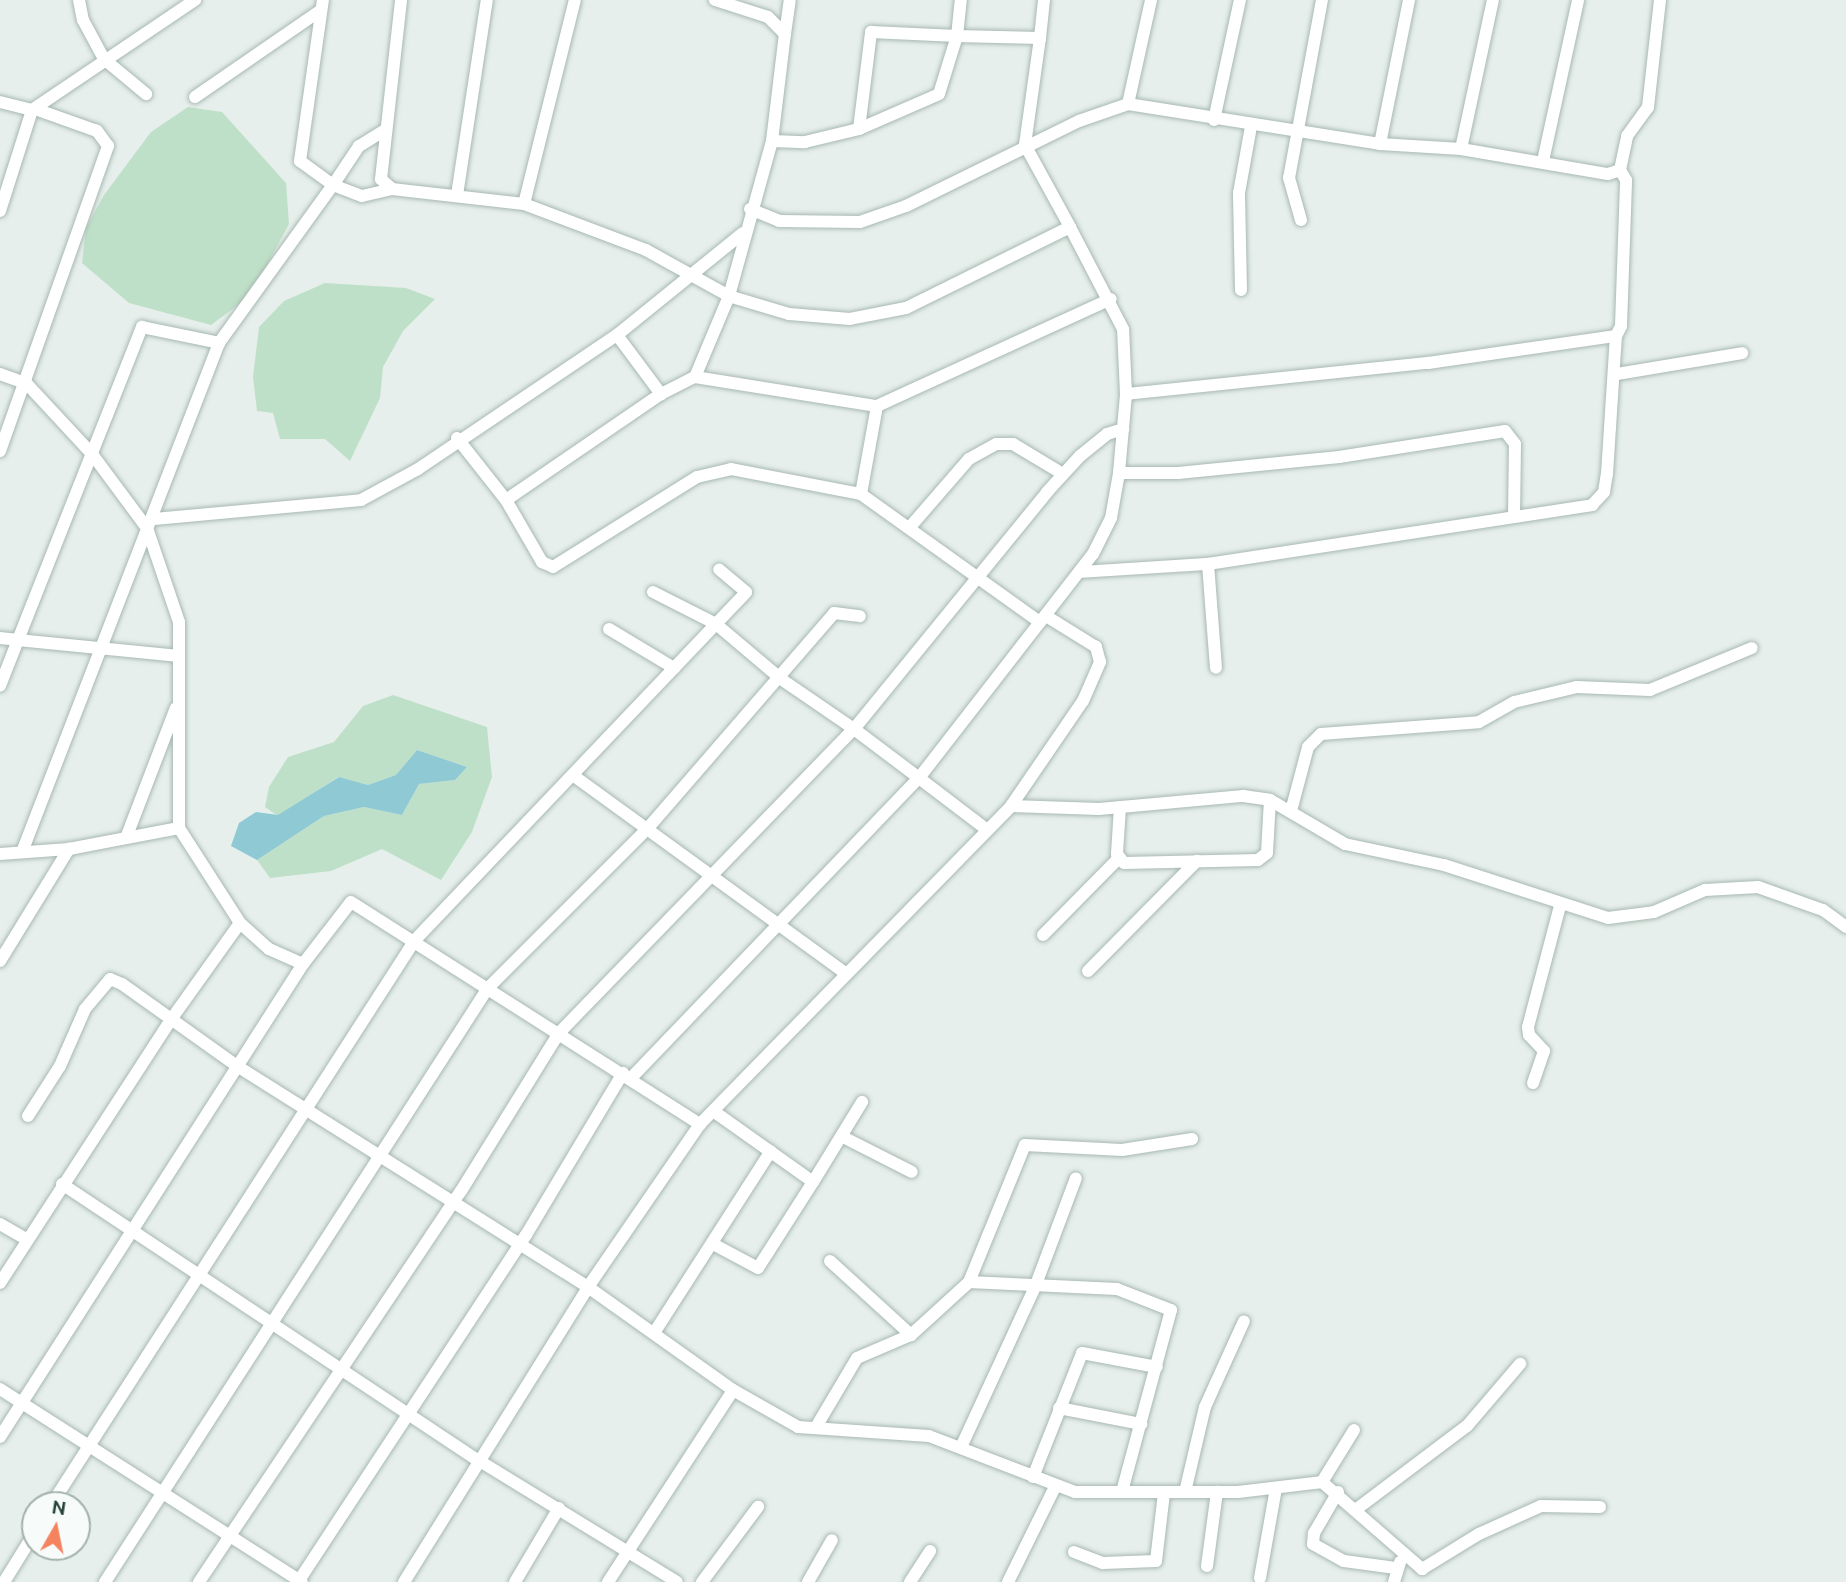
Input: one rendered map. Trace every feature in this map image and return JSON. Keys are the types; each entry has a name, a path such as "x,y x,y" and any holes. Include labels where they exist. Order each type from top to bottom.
{"street":[{"path":"79,0 83,20 104,59 146,94"},
{"path":"0,211 33,110 104,59 195,0"},
{"path":"392,189 381,179 401,0"},
{"path":"457,195 487,0"},
{"path":"524,204 575,0"},
{"path":"715,0 768,17 785,34"},
{"path":"695,377 729,296 743,233 772,141 790,0"},
{"path":"772,141 805,142 859,129 939,94 957,36 961,0"},
{"path":"0,1389 300,1581 408,1411 519,1246 627,1075 780,924 919,778 1080,572 1111,518 1119,473 1126,394 1123,329 1111,299 1025,145 1044,0"},
{"path":"1128,104 1151,0"},
{"path":"1214,120 1240,0"},
{"path":"1301,219 1289,178 1322,0"},
{"path":"1380,144 1409,0"},
{"path":"1461,149 1493,0"},
{"path":"1543,161 1578,0"},
{"path":"1080,572 1208,564 1592,505 1604,492 1617,374 1616,336 1621,326 1626,180 1620,170 1627,136 1647,107 1660,0"},
{"path":"195,97 322,5"},
{"path":"322,5 300,161 333,185 362,195 392,189 524,204 646,250 729,296 813,316 850,319 906,308 1070,227"},
{"path":"859,129 871,32 1040,38"},
{"path":"0,102 97,131 108,146 27,384 0,451"},
{"path":"750,209 779,221 860,222 906,206 1025,145 1128,104 1251,126 1380,144 1461,149 1608,174 1620,170"},
{"path":"1241,290 1239,193 1251,126"},
{"path":"22,852 219,343 359,146 385,130"},
{"path":"151,523 361,500 418,469 457,438 617,335 687,274 743,233"},
{"path":"506,500 661,394 695,377 877,407 1111,299"},
{"path":"0,686 142,327 219,343"},
{"path":"617,335 661,394"},
{"path":"1126,394 1428,363 1616,336"},
{"path":"1617,374 1742,353"},
{"path":"0,374 27,384 151,523 179,622 179,828 240,923 269,949 303,964"},
{"path":"861,494 877,407"},
{"path":"199,1582 454,1201 559,1033 711,873 854,729 973,578 1063,474 1107,434 1123,429"},
{"path":"1119,473 1178,473 1339,457 1505,431 1515,444 1514,517"},
{"path":"404,1582 588,1287 701,1124 716,1113 845,973 1011,806 1083,701 1100,662 1096,648 973,578 910,527 861,494 731,469 697,477 554,567 542,562 506,500 457,438"},
{"path":"910,527 969,458 996,444 1013,444 1063,474"},
{"path":"1208,564 1216,668"},
{"path":"60,1491 202,1277 415,940 574,776 747,588 719,569"},
{"path":"653,592 716,624 781,679 854,729 986,830"},
{"path":"105,1582 274,1324 488,988 648,828 781,679 834,613 860,616"},
{"path":"609,629 674,668"},
{"path":"0,638 179,656"},
{"path":"1291,811 1308,747 1321,734 1479,722 1514,702 1577,687 1650,690 1752,648"},
{"path":"126,838 179,701"},
{"path":"574,776 845,973"},
{"path":"1011,806 1120,807 1243,796 1270,800 1345,844 1444,866 1560,906 1608,918 1654,912 1704,890 1758,887 1823,910 1846,927"},
{"path":"1118,859 1197,861 1264,858 1270,800"},
{"path":"1043,935 1118,859 1120,807"},
{"path":"0,854 69,849 179,828"},
{"path":"0,961 69,849"},
{"path":"1088,971 1197,861"},
{"path":"0,1437 129,1228 303,964 351,902 415,940 701,1124"},
{"path":"1533,1083 1544,1051 1529,1035 1528,1027 1560,906"},
{"path":"0,1283 26,1239 170,1021 240,923"},
{"path":"28,1116 60,1066 85,1009 110,979 135,991 170,1021 237,1066 588,1287 733,1390 798,1427 929,1436 962,1445 1055,1487 1164,1493 1276,1488 1322,1482 1358,1508 1422,1569 1479,1534 1541,1506 1600,1507"},
{"path":"713,1244 758,1268 843,1137 862,1102"},
{"path":"716,1113 813,1182"},
{"path":"843,1137 912,1172"},
{"path":"816,1427 857,1358 911,1335 969,1282 1025,1145 1122,1150 1192,1139"},
{"path":"654,1333 771,1151"},
{"path":"962,1445 1035,1287 1076,1178"},
{"path":"62,1184 408,1411 478,1460 677,1582"},
{"path":"0,1224 26,1239"},
{"path":"831,1261 911,1335"},
{"path":"969,1282 1117,1289 1171,1310 1122,1492"},
{"path":"1185,1492 1205,1407 1244,1321"},
{"path":"1033,1477 1082,1353 1157,1367"},
{"path":"1358,1508 1467,1426 1520,1364"},
{"path":"608,1582 733,1390"},
{"path":"1059,1408 1141,1424"},
{"path":"1322,1482 1354,1430"},
{"path":"1008,1582 1055,1487"},
{"path":"1260,1578 1276,1488"},
{"path":"1207,1566 1217,1492"},
{"path":"1338,1492 1314,1533 1313,1544 1345,1561 1396,1568"},
{"path":"1074,1552 1103,1563 1156,1561 1164,1493"},
{"path":"702,1582 758,1507"},
{"path":"515,1582 559,1508"},
{"path":"808,1582 832,1540"},
{"path":"910,1582 930,1551"},
{"path":"1394,1582 1396,1568 1406,1553"},
{"path":"4,1582 21,1555"}],"green space":[{"path":"188,107 222,112 286,183 289,224 250,296 211,325 129,303 82,263 86,228 104,195 151,132"},
{"path":"325,283 406,288 435,299 403,331 383,367 380,398 350,461 325,439 280,439 273,413 257,411 253,377 259,327 284,301"},
{"path":"393,695 487,727 492,777 472,832 441,880 382,849 331,871 270,878 257,860 324,816 364,807 402,815 419,784 455,780 467,767 417,750 396,775 368,785 338,777 278,816 265,807 269,787 288,757 334,742 363,706"}],"water":[{"path":"417,750 467,767 455,780 419,784 402,815 364,807 324,816 257,860 231,846 239,823 256,812 278,815 339,777 368,785 396,775"}]}
